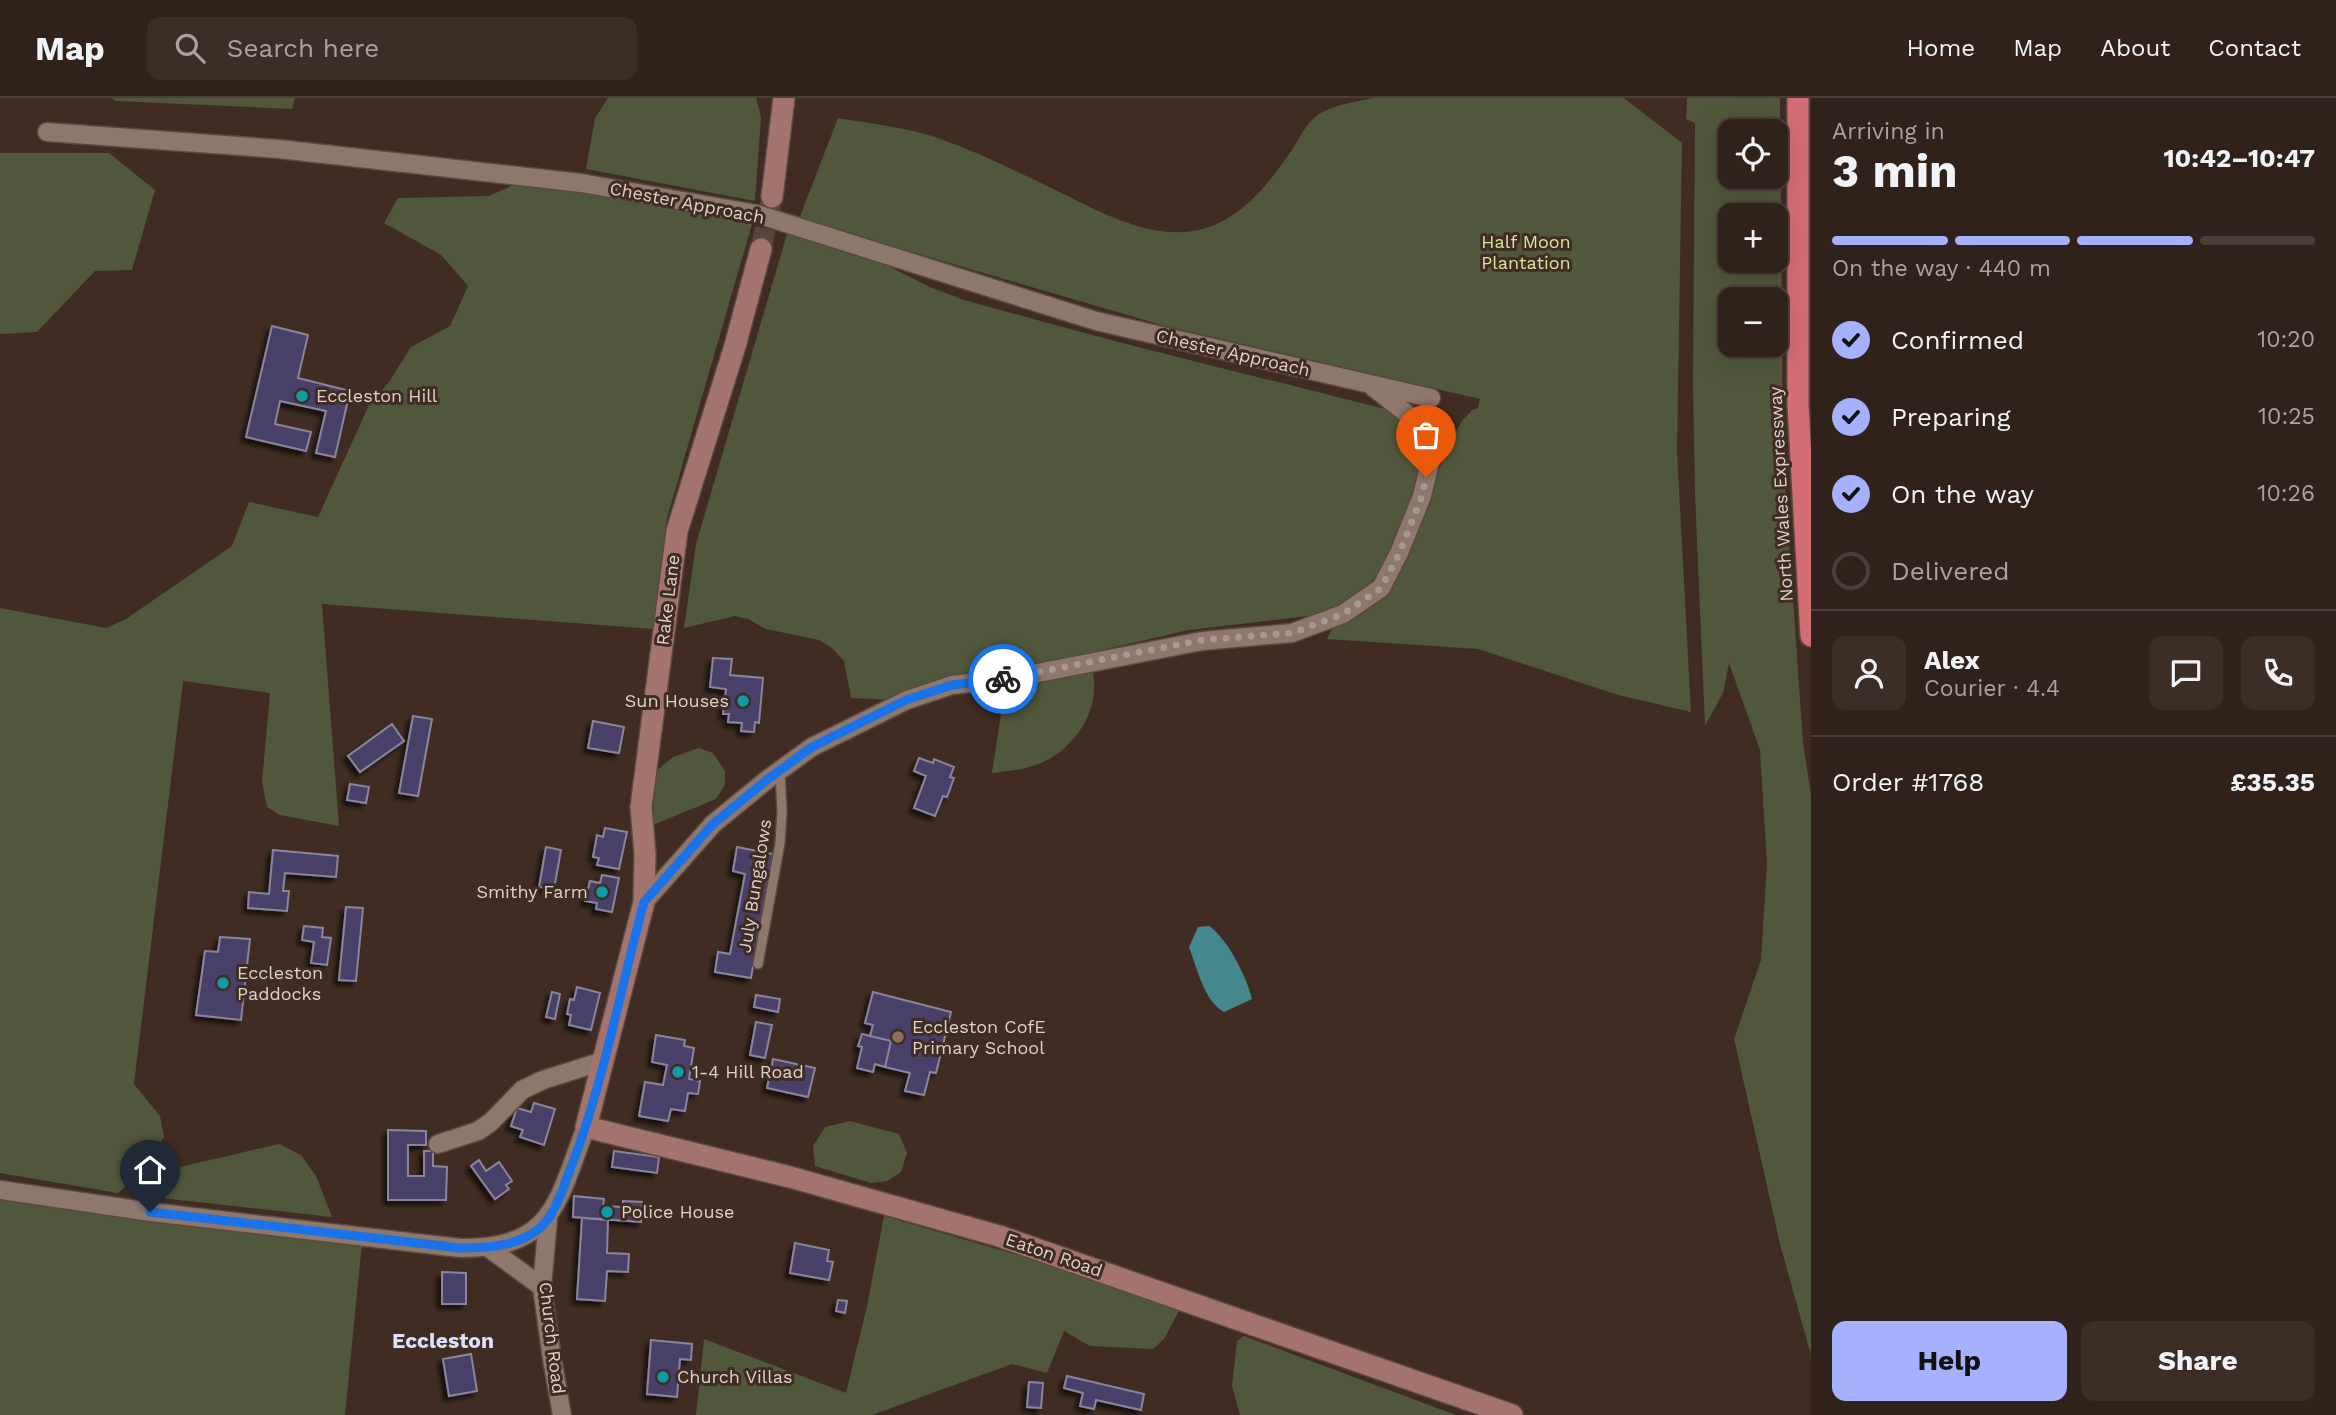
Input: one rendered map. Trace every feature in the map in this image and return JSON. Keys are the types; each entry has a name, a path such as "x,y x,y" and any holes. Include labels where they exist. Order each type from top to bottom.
{"highway":[{"name":"North Wales Expressway","path":"1798,98 1798,405 1811,636"}],"street":[{"path":"772,197 784,98"},
{"name":"Chester Approach","path":"47,132 279,149 568,182 757,214 1096,321 1431,398"},
{"name":"Rake Lane","path":"586,1127 644,902 645,854 641,807 677,531 761,249"},
{"path":"644,902 713,824 780,770 812,747 906,700 952,685 1012,678 1202,640 1292,633 1343,614 1381,588 1399,554 1422,496 1431,458 1427,436 1408,414 1370,384"},
{"path":"438,1144 478,1131 491,1122 522,1090 603,1061"},
{"path":"0,1190 150,1212 460,1248 490,1249 534,1232 548,1219 586,1127"},
{"name":"Eaton Road","path":"586,1127 790,1177 999,1236 1512,1415"},
{"name":"Church Road","path":"548,1219 542,1287 562,1415"},
{"path":"490,1249 542,1287"}],"lane":[{"name":"July Bungalows","path":"758,964 780,843 780,770"}],"green space":[{"path":"110,98 295,98 292,109 116,101"},
{"path":"608,98 756,98 761,117 755,201 586,169 595,118"},
{"name":"Half Moon Plantation","path":"1372,98 1624,98 1682,143 1677,452 1691,712 1618,695 1478,649 1327,639 1335,623 1397,572 1416,536 1447,447 1462,421 1472,410 1478,408 1480,399 1165,326 799,219 838,118 901,128 938,138 992,160 1102,213 1144,228 1186,232 1206,228 1220,223 1255,197 1283,163 1309,123 1318,115 1340,105"},
{"path":"1687,98 1780,98 1780,119 1718,119 1718,189 1781,189 1781,203 1718,203 1718,273 1781,273 1782,287 1718,287 1718,357 1782,357 1783,453 1803,743 1811,795 1811,1355 1780,1244 1734,1039 1761,960 1767,863 1760,750 1729,663 1723,693 1705,726 1693,383 1695,123 1686,119"},
{"path":"0,153 109,153 155,190 132,270 95,271 37,332 0,334"},
{"path":"516,184 573,189 752,224 667,518 653,629 322,604 339,826 280,815 267,807 262,782 270,693 183,681 134,1084 160,1116 164,1137 131,1182 118,1193 0,1173 0,608 106,628 126,619 232,546 249,502 318,517 369,405 389,382 411,347 450,326 468,286 441,255 384,223 398,198 489,196"},
{"path":"787,234 878,261 930,287 964,300 1122,343 1421,418 1429,423 1432,429 1423,478 1394,555 1359,594 1325,614 1189,630 942,682 895,700 851,698 844,661 832,648 819,640 766,629 748,619 735,616 684,628 696,544"},
{"path":"1092,669 1093,699 1082,727 1073,739 1050,759 1036,765 992,773 1005,688"},
{"path":"699,748 713,753 725,771 725,785 716,799 653,825 655,772 673,757"},
{"path":"850,1121 899,1134 907,1153 901,1172 887,1181 871,1183 815,1166 813,1146 825,1127"},
{"path":"279,1144 301,1155 316,1176 332,1217 143,1196 163,1171"},
{"path":"0,1199 181,1224 362,1243 345,1415 0,1415"},
{"path":"884,1216 1041,1262 1180,1309 1164,1339 1153,1349 1090,1346 1064,1331 1047,1373 1012,1364 872,1415 696,1415 704,1339 846,1393 867,1306"},
{"path":"1244,1336 1456,1415 1240,1415 1232,1386 1237,1341"}],"water":[{"path":"1209,926 1223,939 1235,959 1252,999 1224,1012 1206,992 1189,947 1198,927"}],"building":[{"name":"Eccleston Hill","path":"272,326 308,335 298,378 350,391 335,457 316,453 326,411 280,401 275,424 311,432 306,451 246,437"},
{"name":"Sun Houses","path":"713,658 732,659 730,675 763,678 759,723 755,722 754,732 741,731 742,723 728,722 729,714 723,714 726,689 710,687"},
{"path":"413,716 432,719 418,796 399,793"},
{"path":"593,721 624,727 619,753 588,748"},
{"path":"392,724 404,741 360,772 348,756"},
{"path":"919,758 933,763 934,759 954,767 950,777 954,778 947,797 943,796 935,816 914,808 926,776 914,771"},
{"path":"350,784 369,787 366,803 347,800"},
{"path":"605,828 627,832 619,869 597,865 599,858 593,857 597,835 603,837"},
{"path":"546,847 561,850 554,889 539,887"},
{"path":"737,847 773,854 751,978 715,972 718,952 730,954 745,874 733,871"},
{"path":"273,850 338,856 336,877 285,873 283,891 289,891 287,911 248,908 249,892 269,894"},
{"name":"Smithy Farm","path":"602,875 619,878 612,912 596,909 597,903 585,901 590,881 600,883"},
{"path":"346,907 363,908 356,981 339,980"},
{"path":"304,926 323,928 322,937 331,938 327,965 311,963 314,942 302,940"},
{"name":"Eccleston Paddocks","path":"220,937 250,939 241,1020 196,1015 205,951 218,952"},
{"path":"577,987 600,993 591,1030 569,1025 571,1015 567,1014 570,999 574,1000"},
{"path":"552,992 560,994 555,1019 546,1017"},
{"path":"873,992 951,1012 936,1073 930,1072 924,1095 905,1091 910,1073 885,1067 891,1041 870,1036 873,1025 865,1023"},
{"path":"756,995 780,999 778,1012 754,1007"},
{"path":"756,1022 772,1025 765,1058 750,1055"},
{"path":"862,1034 891,1041 885,1067 875,1064 873,1072 857,1068 862,1047 858,1046"},
{"name":"1-4 Hill Road","path":"656,1035 685,1040 684,1046 694,1048 689,1079 700,1081 698,1094 688,1093 685,1111 671,1109 668,1121 639,1116 645,1082 663,1085 667,1065 652,1062"},
{"path":"773,1059 815,1068 808,1097 767,1088"},
{"path":"534,1103 555,1109 544,1145 520,1137 523,1130 511,1126 517,1108 531,1112"},
{"path":"388,1130 426,1131 426,1145 408,1145 408,1176 424,1176 424,1151 433,1151 433,1166 447,1167 446,1200 388,1200"},
{"path":"614,1151 659,1157 657,1173 612,1167"},
{"path":"479,1160 486,1171 499,1162 512,1181 506,1185 509,1189 495,1199 471,1166"},
{"name":"Police House","path":"574,1196 604,1199 603,1206 623,1207 623,1201 642,1202 641,1222 573,1217"},
{"path":"582,1218 608,1220 607,1253 629,1254 628,1272 607,1271 605,1301 577,1299"},
{"path":"795,1243 829,1250 827,1261 833,1262 829,1280 790,1273"},
{"path":"442,1272 466,1273 466,1304 442,1304"},
{"path":"838,1300 847,1301 845,1313 836,1311"},
{"name":"Church Villas","path":"651,1340 692,1344 691,1360 680,1359 677,1397 647,1394"},
{"path":"471,1354 477,1391 449,1396 443,1359"},
{"path":"1067,1376 1144,1394 1141,1410 1096,1400 1094,1409 1080,1406 1083,1393 1064,1388"},
{"path":"1029,1382 1043,1383 1041,1408 1027,1407"}],"tunnel":[{"path":"761,249 772,197"}],"way so far":[{"path":"1003,679 1202,640 1292,633 1343,614 1381,588 1399,554 1422,496 1426,477"}],"place":[{"name":"Eccleston Hill","path":"302,396"},
{"name":"Sun Houses","path":"743,701"},
{"name":"Smithy Farm","path":"602,892"},
{"name":"Eccleston Paddocks","path":"223,983"},
{"name":"Eccleston CofE Primary School","path":"898,1037"},
{"name":"1-4 Hill Road","path":"678,1072"},
{"name":"Police House","path":"607,1212"},
{"name":"Church Villas","path":"663,1377"}],"district":[{"name":"Eccleston","path":"443,1341"}],"route":[{"path":"150,1212 460,1248 490,1249 534,1232 548,1219 586,1127 644,902 713,824 812,747 906,700 952,685 1003,679"}]}
